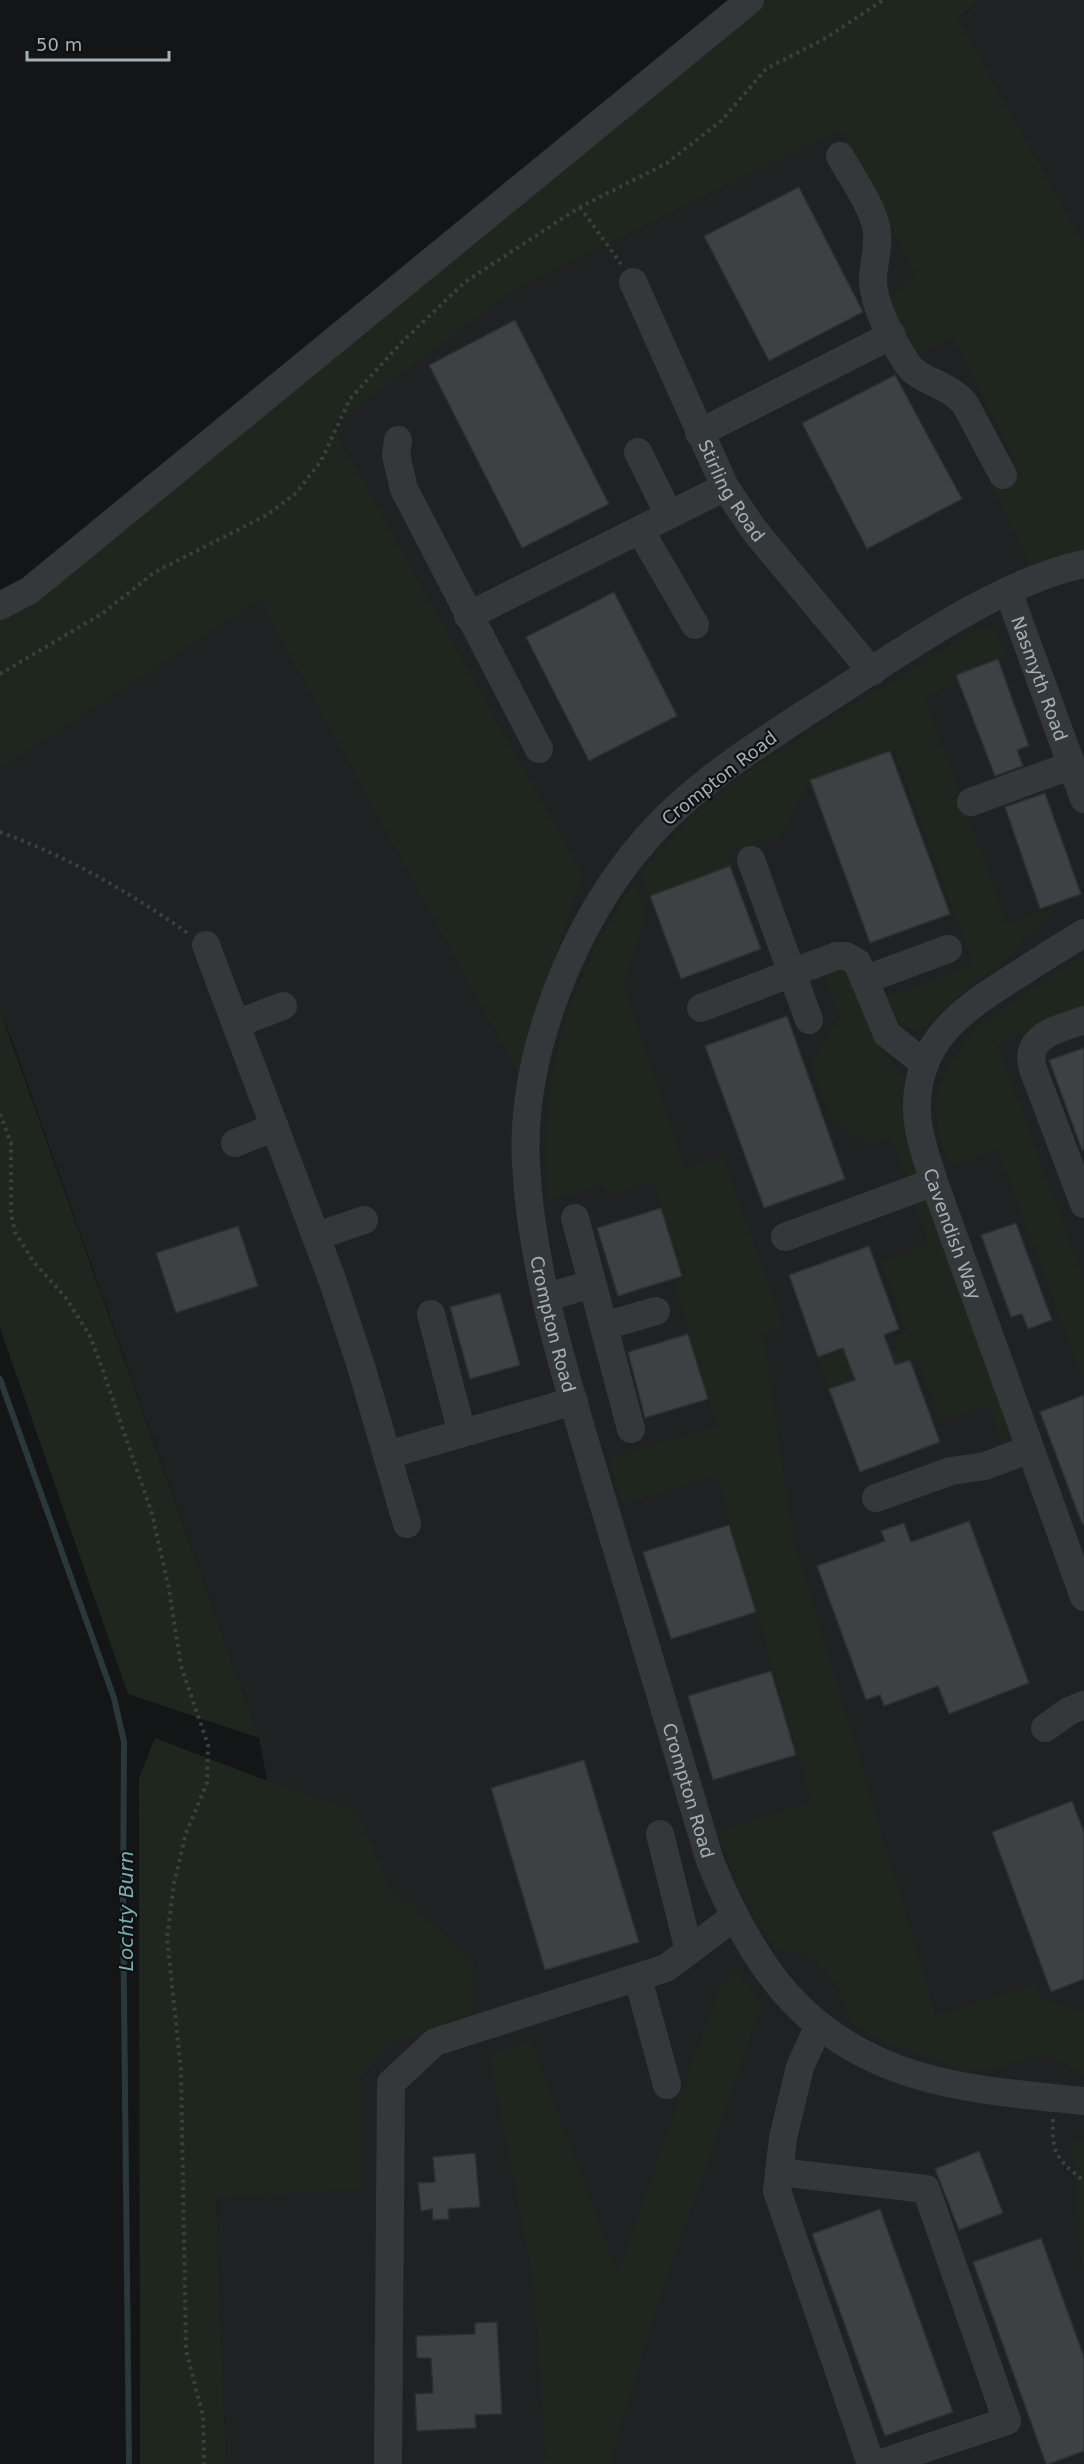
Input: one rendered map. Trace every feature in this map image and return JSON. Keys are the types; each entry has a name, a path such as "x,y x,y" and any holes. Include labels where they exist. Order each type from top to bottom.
{"street":[{"path":"0,606 30,590 750,0"},
{"path":"840,156 876,227 873,288 878,306 892,335 910,369 951,390 965,404 1003,475"},
{"name":"Stirling Road","path":"633,282 724,487 754,530 872,672"},
{"path":"699,433 892,335"},
{"path":"398,440 396,455 404,489 468,616 540,749"},
{"path":"638,452 669,515"},
{"path":"468,616 724,487"},
{"path":"640,530 695,625"},
{"name":"Crompton Road","path":"1084,564 1039,578 973,609 775,733 724,769 666,818 628,861 586,926 568,963 542,1036 528,1116 526,1159 529,1201 536,1246 574,1401 710,1861 734,1917 752,1948 779,1987 802,2011 852,2048 914,2074 965,2085 1084,2101"},
{"name":"Nasmyth Road","path":"1008,591 1084,799"},
{"path":"971,802 1072,765"},
{"path":"751,860 809,1020"},
{"name":"Cavendish Way","path":"1084,933 963,1011 944,1030 925,1064 918,1093 917,1111 920,1137 934,1182 1084,1597"},
{"path":"206,945 317,1236 361,1366 407,1524"},
{"path":"864,980 948,949"},
{"path":"701,1008 836,956 846,956 857,962 887,1034 925,1064"},
{"path":"236,1024 283,1006"},
{"path":"1084,1020 1041,1038 1031,1049 1030,1056 1084,1204"},
{"path":"236,1143 275,1127"},
{"path":"785,1237 934,1182"},
{"path":"575,1218 631,1429"},
{"path":"317,1236 364,1220"},
{"path":"547,1297 592,1284"},
{"path":"604,1326 656,1311"},
{"path":"431,1314 462,1433"},
{"path":"387,1455 574,1401"},
{"path":"876,1498 951,1471 985,1466 1030,1449"},
{"path":"1045,1728 1069,1711 1084,1705"},
{"path":"660,1834 689,1951"},
{"path":"388,2464 391,2083 435,2042 666,1968 734,1917"},
{"path":"638,1978 667,2085"},
{"path":"819,2025 800,2067 783,2138 777,2191 871,2464"},
{"path":"779,2172 926,2189 1007,2421 879,2464"}],"path":[{"path":"0,674 103,613 155,572 267,515 297,493 321,461 350,399 402,342 465,282 580,207 667,163 721,121 766,69 826,38 883,0"},
{"path":"580,207 633,282"},
{"path":"0,832 28,842 144,903 206,945"},
{"path":"0,1114 11,1143 11,1213 15,1232 33,1261 66,1298 90,1336 101,1365 152,1514 169,1589 181,1666 208,1745 207,1783 186,1833 174,1882 167,1938 181,2070 186,2350 203,2416 204,2464"},
{"path":"1055,2098 1052,2136 1059,2160 1084,2181"}],"shaded area":[{"path":"750,0 979,0 958,19 1084,245 1084,551 1032,567 994,490 1023,474 953,337 915,356 892,306 894,295 916,275 840,130 514,290 332,426 582,874 519,1074 260,600 0,769 0,614"},
{"path":"979,0 1084,0 1084,2464 226,2464 216,2197 306,1982 259,1738 0,1007 0,769 260,600 332,426 514,290 840,130"},
{"path":"986,627 997,635 1006,656 956,674 958,682 924,696 1007,924 1057,906 1058,910 1023,937 1016,952 946,1006 924,1029 915,1030 902,1027 886,998 973,964 894,750 810,780 780,837 728,857 730,866 650,896 640,872 689,821 732,783 785,747 978,629"},
{"path":"635,882 642,902 644,921 623,985 685,1168 723,1156 783,1326 763,1334 793,1538 936,2016 1035,1984 1041,1998 1084,2012 1084,2076 1065,2063 1052,2058 1031,2058 982,2071 953,2066 890,2044 851,2023 838,1988 817,1961 801,1953 773,1948 739,1887 716,1832 812,1802 717,1475 622,1504 609,1459 717,1426 674,1282 685,1278 654,1181 608,1196 603,1184 547,1201 545,1156 547,1113 562,1033 574,995 591,957"},
{"path":"1084,956 1084,1008 997,1044 1084,1281 1084,1382 998,1149 955,1164 948,1163 939,1132 936,1108 945,1074 958,1052 974,1032 994,1014"},
{"path":"823,970 843,970 847,974 878,1042 904,1078 922,1172 909,1187 891,1137 870,1145 831,1119 811,1064 840,1016"},
{"path":"0,1007 259,1738 128,1694 0,1328"},
{"path":"913,1199 925,1200 1012,1433 1013,1441 1004,1449 988,1404 940,1421 917,1357 829,1389 818,1357 843,1348 850,1365 897,1348 893,1337 907,1332 882,1263 929,1245"},
{"path":"155,1738 257,1777 357,1811 389,1887 474,1961 472,2014 392,2044 360,2077 360,2190 216,2197 226,2464 140,2464 139,1778"},
{"path":"733,1970 762,2003 655,2314 609,2464 542,2464 546,2457 534,2285 489,2054 531,2041 618,2273 719,1988"},
{"path":"1072,2141 1084,2141 1084,2266 1081,2262"}],"building":[{"path":"799,187 863,312 769,361 704,236"},
{"path":"515,320 609,504 522,548 429,365"},
{"path":"895,375 962,499 867,549 802,423"},
{"path":"614,592 677,716 589,761 526,637"},
{"path":"998,659 1029,746 1017,750 1023,766 995,776 956,675"},
{"path":"890,751 950,914 870,943 810,780"},
{"path":"1045,793 1081,894 1040,909 1005,807"},
{"path":"730,866 761,949 681,979 650,896"},
{"path":"787,1016 845,1179 764,1208 705,1046"},
{"path":"1084,1048 1084,1149 1082,1150 1049,1060"},
{"path":"661,1208 682,1276 618,1296 597,1228"},
{"path":"1016,1223 1052,1320 1028,1329 1022,1314 1011,1317 981,1235"},
{"path":"238,1226 258,1286 176,1313 156,1253"},
{"path":"869,1246 899,1329 884,1335 895,1365 910,1360 940,1442 860,1472 829,1389 855,1380 843,1348 818,1357 789,1275"},
{"path":"500,1293 520,1365 470,1379 450,1307"},
{"path":"688,1334 708,1399 645,1418 628,1352"},
{"path":"1084,1395 1084,1524 1082,1524 1040,1412"},
{"path":"969,1521 1029,1683 949,1714 938,1686 884,1706 880,1695 866,1700 817,1566 885,1541 881,1531 904,1523 911,1542"},
{"path":"729,1525 756,1612 671,1639 643,1552"},
{"path":"771,1671 796,1755 713,1780 688,1696"},
{"path":"584,1760 639,1942 545,1970 491,1788"},
{"path":"1072,1801 1084,1832 1084,1979 1051,1992 992,1832"},
{"path":"979,2151 1003,2213 959,2230 935,2169"},
{"path":"475,2153 480,2207 448,2209 449,2219 433,2220 432,2209 421,2211 418,2183 435,2182 433,2157"},
{"path":"880,2209 953,2412 885,2436 812,2234"},
{"path":"1041,2238 1084,2357 1084,2451 1049,2464 1046,2464 973,2262"},
{"path":"497,2322 502,2414 475,2415 476,2428 417,2431 415,2394 433,2393 431,2358 417,2358 416,2336 475,2334 475,2323"}],"waterway":[{"name":"Lochty Burn","path":"0,1379 114,1698 124,1742 123,1904 129,2464"}]}
